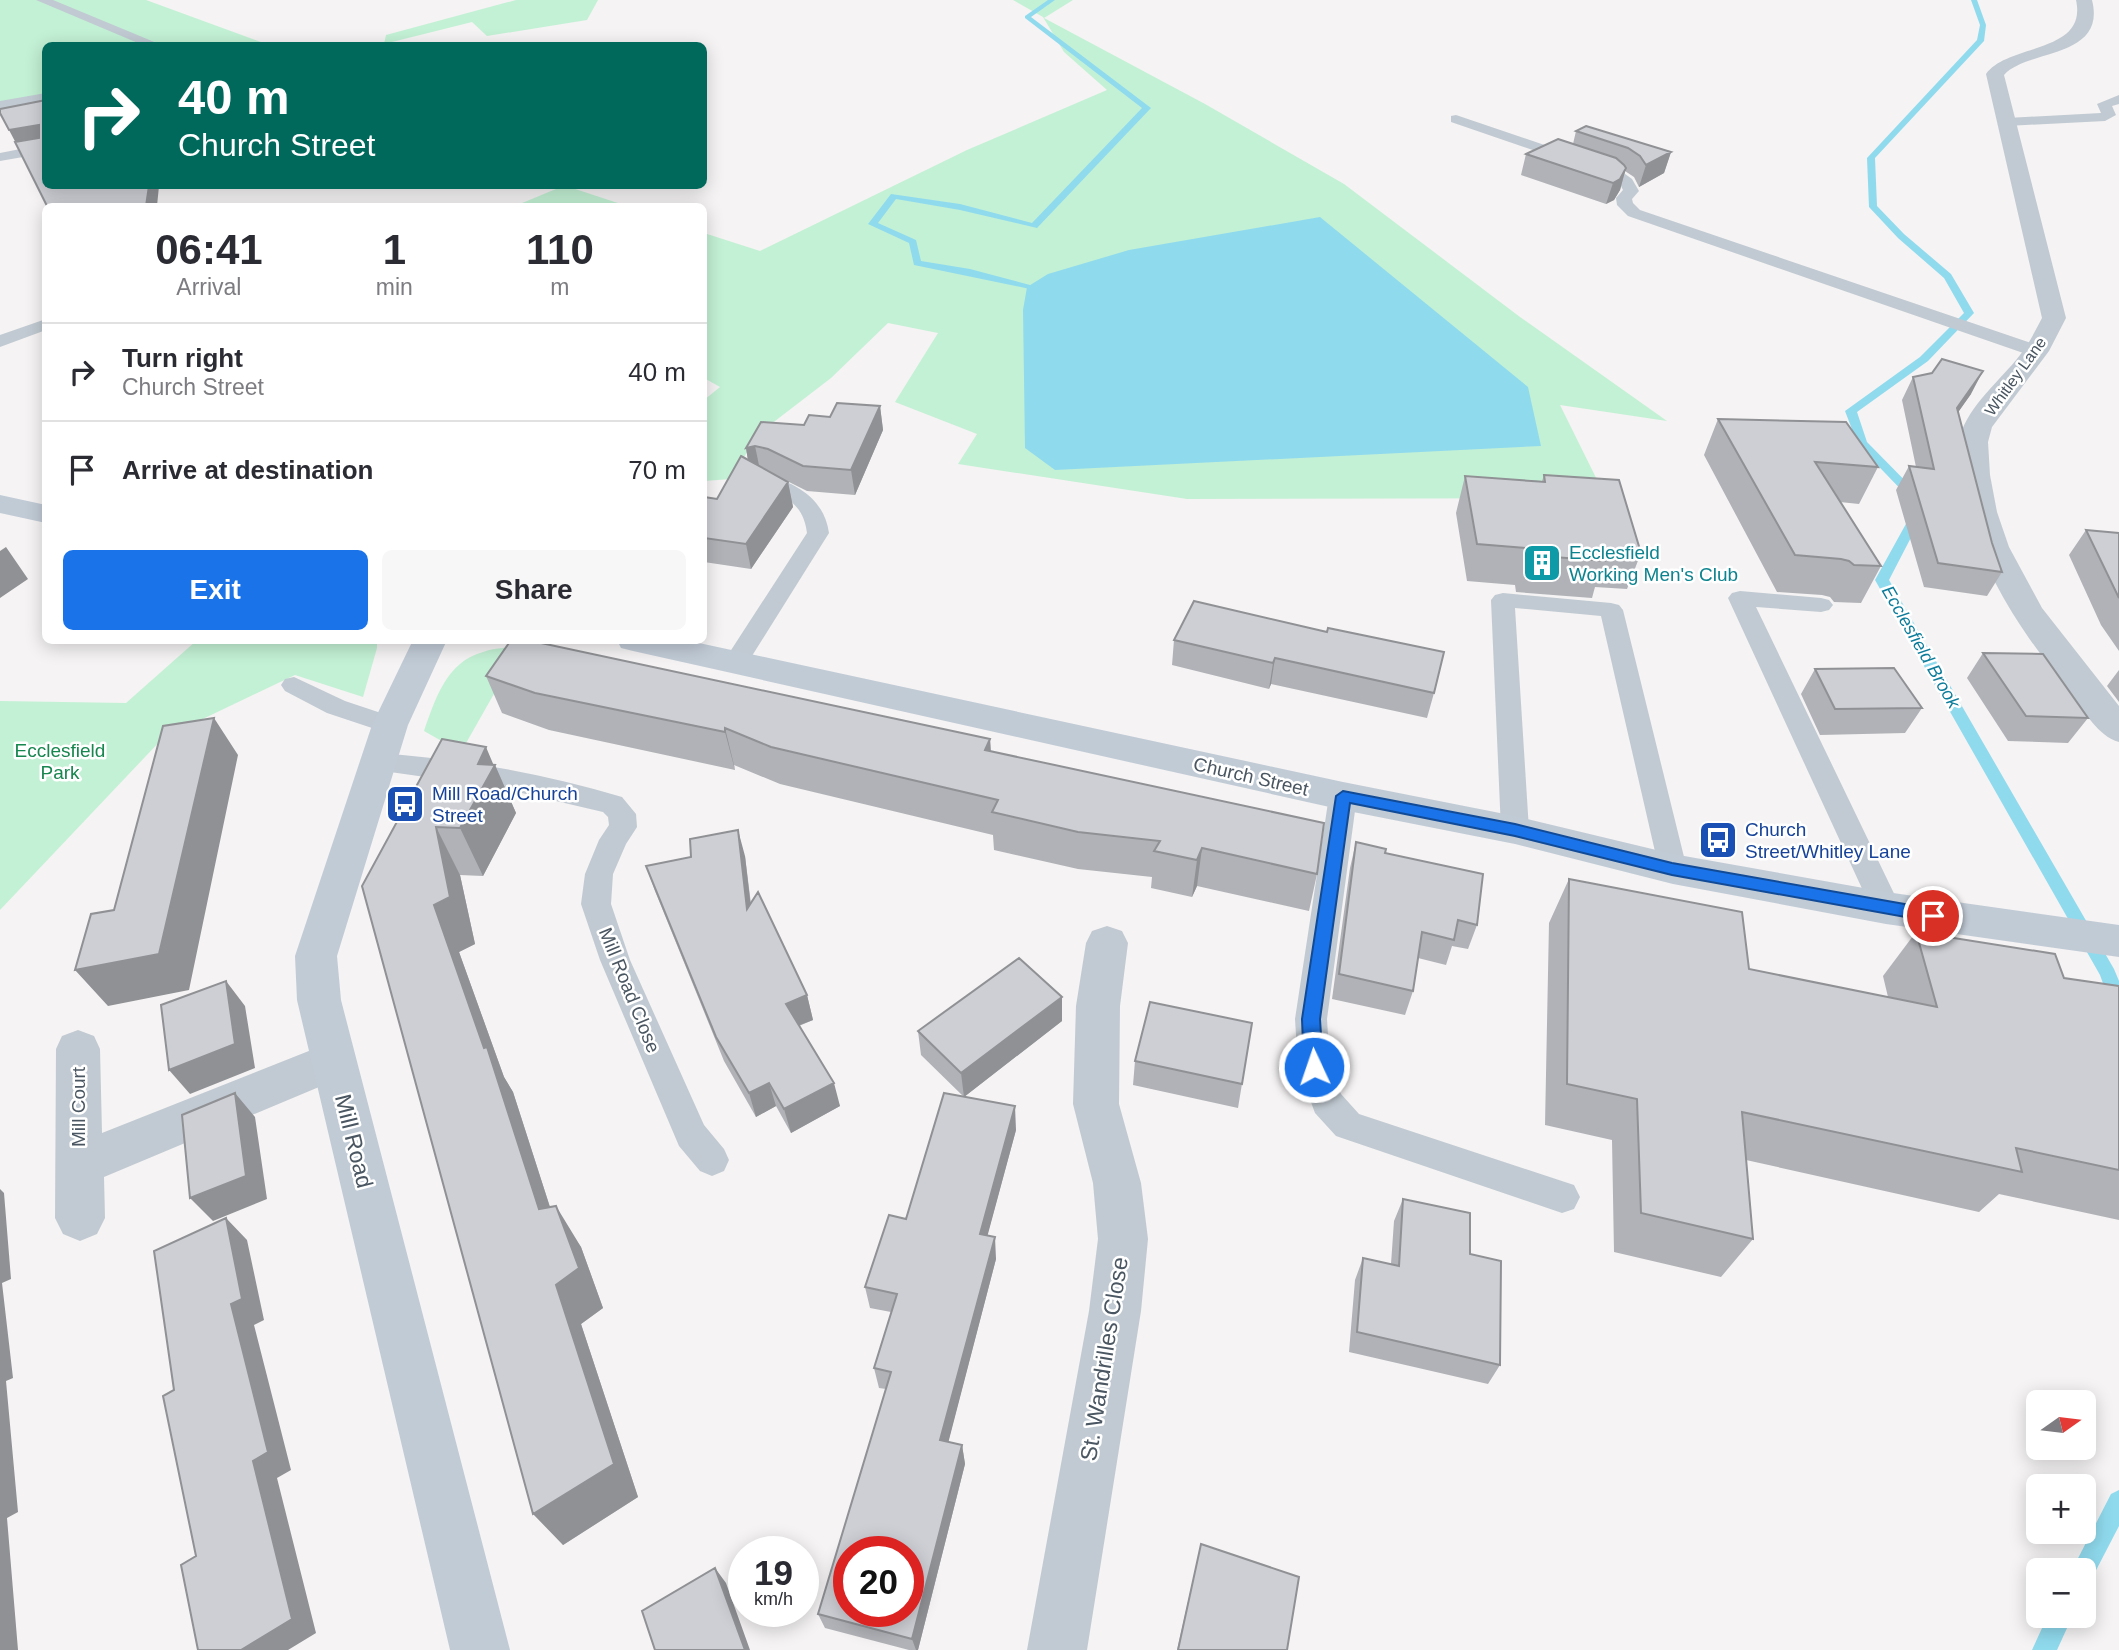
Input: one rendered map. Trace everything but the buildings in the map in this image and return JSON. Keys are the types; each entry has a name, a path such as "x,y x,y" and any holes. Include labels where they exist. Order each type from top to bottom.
{"main road":[{"path":"0,504 42,513"},
{"name":"Mill Road","path":"428,644 384,743 316,956 318,1000 480,1650"},
{"name":"Church Street","path":"653,644 1343,796 1515,830 1672,869 1886,908 2038,932 2117,941"}],"street":[{"name":"Whitley Lane","path":"2084,0 2087,8 2084,22 2074,40 1998,68 1995,74 2054,318 2036,351 1987,414 1975,436 1977,495 2004,574 2022,607 2119,730"},
{"path":"0,107 42,100"},
{"name":"St. Wandrilles Close","path":"1057,1650 1115,1311 1123,1238 1117,1183 1096,1104 1098,1006 1107,943"},
{"name":"Mill Court","path":"78,1049 80,1218"},
{"name":"Mill Court","path":"79,1165 334,1060"}],"lane":[{"path":"42,0 148,42"},
{"path":"2007,122 2105,117 2109,115 2104,104 2119,99"},
{"path":"1456,119 1616,174 1627,182 1631,191 1624,198 1625,205 1634,213 2036,351"},
{"path":"0,157 42,149"},
{"path":"0,341 42,325"},
{"path":"736,661 818,533 818,518 812,506 789,491 759,479"},
{"path":"1821,604 1740,598 1886,908"},
{"path":"1515,830 1503,600 1611,610 1672,869"},
{"name":"Mill Road Close","path":"295,685 336,706 384,743 439,766 510,778 612,804 622,814 623,827 613,840 598,874 596,904 615,960 691,1135 712,1160"},
{"path":"1343,796 1311,1019 1314,1067 1327,1103 1348,1125 1562,1197"}],"green space":[{"path":"0,0 146,0 261,42 42,42 42,95 0,102"},
{"path":"516,0 598,0 587,20 487,36 472,22 392,42 384,42 386,35"},
{"path":"1013,0 1073,0 1044,18 1205,104 1344,184 1520,317 1667,421 1560,405 1606,498 1187,499 958,464 977,434 895,402 938,333 888,323 831,378 758,434 731,479 707,481 707,398 720,387 707,380 707,234 760,251 967,150 1107,90 1064,52 1043,17"},
{"path":"556,189 575,189 618,203 522,203"},
{"name":"Ecclesfield Park","path":"193,644 377,644 363,697 295,675 163,738 0,910 0,701 126,703"},
{"path":"521,646 461,752 424,731 438,695 451,673 460,664 487,651"}],"water":[{"path":"1320,217 1528,387 1541,446 1055,470 1025,448 1023,310 1027,287 1048,274 1129,250"}],"waterway":[{"path":"1027,287 970,272 917,263 913,242 873,224 894,196 960,207 1034,226 1147,108 1027,17 1052,0"},
{"name":"Ecclesfield Brook","path":"1974,0 1983,25 1980,41 1871,158 1873,207 1901,236 1948,276 1969,313 1924,359 1851,411 1862,443 1919,501 1913,522 1882,580 2108,974 2119,1006"},
{"name":"Ecclesfield Brook","path":"2090,1558 2119,1502"},
{"name":"Ecclesfield Brook","path":"2044,1650 2055,1628"}],"place":[{"name":"Ecclesfield Working Men's Club","path":"1542,563"},
{"name":"Mill Road/Church Street","path":"405,804"},
{"name":"Church Street/Whitley Lane","path":"1718,840"}],"route":[{"path":"1314,1067 1311,1019 1343,796 1515,830 1672,869 1933,916"}]}
